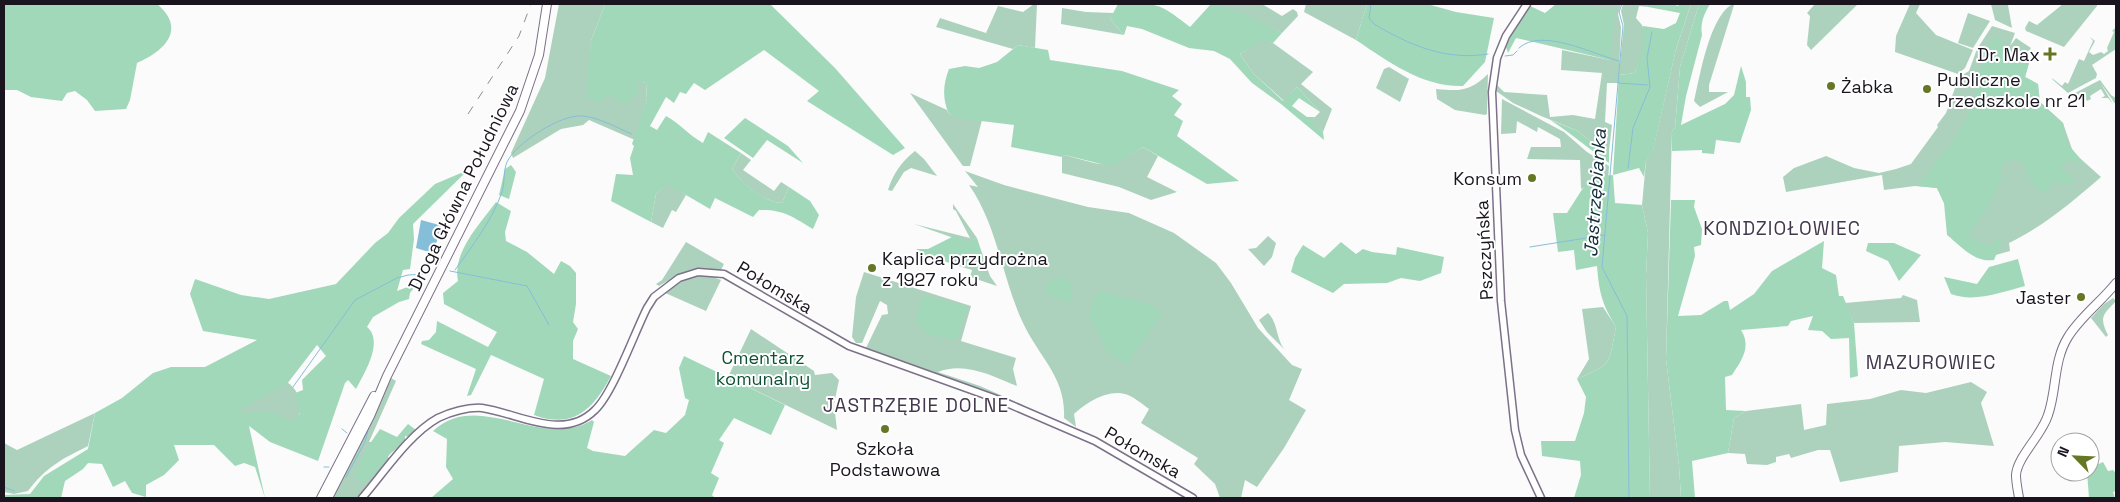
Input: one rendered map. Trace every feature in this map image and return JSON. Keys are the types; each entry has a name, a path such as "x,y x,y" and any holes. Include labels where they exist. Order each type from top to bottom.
{"main road":[{"name":"Droga Główna Południowa","path":"328,498 520,111 539,55 547,4"},
{"path":"2019,498 2016,475 2019,465 2037,438 2049,413 2057,363 2063,346 2080,322 2116,283"},
{"name":"Droga Główna Południowa","path":"321,498 366,410 387,376"}],"street":[{"name":"Pszczyńska","path":"1527,4 1506,36 1497,58 1492,92 1501,301 1515,430 1521,455 1541,498"},
{"name":"Połomska","path":"362,498 424,428 439,418 456,412 481,408 544,425 576,421 586,417 595,411 607,394 638,325 654,297 679,278 698,272 713,272 736,280 849,346 1002,401 1108,447 1193,498"}],"green space":[{"path":"4,4 157,4 166,13 171,30 164,46 137,63 130,100 126,109 95,111 87,100 75,91 67,93 62,101 31,97 17,90 4,90"},
{"path":"559,4 605,4 591,41 590,69 610,95 636,80 646,83 647,99 635,140 589,120 583,125 561,129 513,158 511,153 545,78"},
{"path":"605,4 770,4 835,68 905,148 893,155 807,101 819,91 764,50 705,90 694,83 686,94 680,92 674,103 666,97 650,126 657,130 666,116 703,143 708,132 741,153 732,169 761,196 782,203 789,187 810,201 819,215 813,229 781,212 759,210 753,217 715,198 710,209 667,184 656,194 651,222 611,201 616,174 633,175 630,158 634,146 632,144 647,99 646,83 636,81 638,93 625,105 610,95 599,102 586,97 591,41"},
{"path":"1037,4 1035,48 1018,45 1013,49 936,27 940,18 986,33 998,6 1023,12"},
{"path":"1118,4 1150,4 1164,8 1190,27 1211,4 1240,12 1282,33 1273,43 1263,40 1240,54 1253,73 1283,101 1297,87 1320,112 1299,98 1292,106 1307,117 1315,117 1311,122 1323,132 1324,140 1281,104 1252,83 1230,59 1214,51 1189,48 1142,29 1127,26 1124,35 1110,19"},
{"path":"1211,4 1262,4 1282,16 1293,9 1297,12 1298,16 1282,33"},
{"path":"1306,4 1367,4 1356,40 1304,12"},
{"path":"1367,4 1427,4 1456,12 1494,18 1485,62 1463,86 1434,82 1406,72 1356,40"},
{"path":"1556,4 1590,4 1594,10 1615,9 1610,60 1516,38 1508,53 1506,47 1513,31 1530,6 1545,13"},
{"path":"1589,4 1621,4 1618,14 1621,27 1619,73 1624,25 1621,11 1623,4 1646,4 1648,7 1639,6 1636,18 1643,27 1644,38 1635,73 1619,75 1619,83 1607,83 1605,122 1612,125 1609,151 1602,151 1578,131 1513,103 1496,91 1496,84 1504,92 1547,95 1550,117 1573,115 1595,119 1602,73 1561,70 1562,50 1610,60 1603,12 1593,11"},
{"path":"1646,4 1673,4 1678,6 1679,4 1691,4 1676,49 1653,151 1646,161 1644,177 1639,168 1613,175 1619,75 1635,73 1642,49 1643,26 1664,29 1676,23 1680,13 1648,7"},
{"path":"1691,4 1699,4 1680,67 1675,128 1672,131 1666,359 1681,498 1650,498 1646,276 1648,233 1642,205 1646,161 1653,150 1676,49"},
{"path":"1699,4 1710,4 1702,23 1702,35 1686,96 1681,125 1725,104 1734,95 1741,66 1746,82 1746,97 1750,97 1751,110 1740,143 1716,140 1714,154 1702,153 1702,150 1672,151 1672,131 1675,128 1680,67"},
{"path":"1815,4 1858,4 1811,50 1807,45 1810,16 1807,13"},
{"path":"1910,4 1920,4 1916,13 1936,35 1973,50 1965,68 1958,74 1895,52 1896,36"},
{"path":"1991,4 2008,5 2012,28 1995,20"},
{"path":"2063,4 2097,4 2064,47 2026,31 2025,28 2029,21 2037,25"},
{"path":"1731,5 1734,5 1709,85 1709,92 1728,92 1700,107 1694,101 1706,49 1717,22 1723,12"},
{"path":"1062,8 1086,12 1114,13 1110,19 1124,35 1061,24"},
{"path":"1968,13 1990,21 1973,48 1958,43"},
{"path":"1992,26 2015,33 2010,46 2016,38 2031,48 2024,58 2029,63 2025,77 2038,84 2040,102 2063,123 2073,152 2101,177 2046,221 2009,243 2010,251 1992,256 1980,255 1944,203 1937,188 1915,186 1884,190 1882,175 1786,192 1783,177 1794,168 1826,156 1854,168 1879,173 1911,164 1938,127 1937,125 1946,113 1959,77 1969,71 1977,49"},
{"path":"2116,27 2116,49 2092,65 2097,74 2096,78 2068,93 2053,80 2052,78 2062,86 2065,82 2068,84 2079,59 2084,61 2093,41 2090,37 2095,41 2089,52 2093,55 2101,52 2104,54 2108,51 2107,48 2114,32 2112,31"},
{"path":"1994,37 1998,37 2005,47 2009,44 2012,54 2029,63 2025,77 2038,84 2039,101 2063,123 2067,143 2084,163 2067,161 2060,167 2073,177 2073,184 2051,182 2048,191 2038,189 2032,183 2024,163 2014,159 2001,164 2001,178 1993,198 1970,233 1971,237 1980,243 1993,246 1997,237 2002,241 1994,260 1987,260 1968,253 1947,235 1944,203 1937,188 1918,186 1919,182 1926,176 1959,132 1976,94 1986,52"},
{"path":"1263,39 1273,43 1313,72 1301,84 1332,109 1323,132 1310,122 1320,112 1297,87 1284,101 1253,73 1240,54"},
{"path":"1018,45 1048,50 1050,60 1122,71 1179,90 1172,96 1182,104 1174,115 1183,121 1177,136 1239,181 1207,184 1143,147 1117,164 1105,165 1065,155 1062,157 1011,147 1014,125 965,119 949,114 944,92 945,80 949,69 965,66 979,68 997,62"},
{"path":"1389,67 1409,79 1400,102 1376,88 1384,69"},
{"path":"1488,74 1487,114 1485,115 1455,110 1437,99 1436,89 1464,89 1475,84"},
{"path":"2100,80 2111,95 2116,98 2116,105 2101,84 2113,104 2108,98 2101,98 2105,96 2101,89 2090,96 2091,99 2087,101 2082,93 2073,97 2073,94"},
{"path":"910,93 947,110 949,114 982,120 970,166 963,166"},
{"path":"1502,99 1564,132 1587,152 1609,166 1608,182 1593,182 1581,189 1580,160 1527,159 1531,147 1561,147 1560,139 1538,127 1537,132 1517,121 1516,133 1501,134"},
{"path":"745,118 788,146 803,163 767,140 753,158 724,138"},
{"path":"1550,120 1578,131 1602,151 1609,151 1609,163 1565,130"},
{"path":"1143,147 1158,156 1147,177 1177,192 1151,200 1119,187 1062,173 1062,157 1065,155 1098,164 1106,164 1121,160"},
{"path":"915,151 937,176 911,168 904,172 892,191 888,190 898,169"},
{"path":"741,153 751,160 743,170 774,191 781,182 789,187 782,203 761,196 736,175 732,169"},
{"path":"511,165 516,172 509,199 499,195 505,169"},
{"path":"468,170 413,224 414,239 410,269 403,270 397,291 418,283 410,293 409,299 399,302 373,317 367,327 372,333 374,340 371,357 356,389 348,380 345,383 318,461 270,442 249,426 265,498 255,467 244,463 235,466 214,445 174,445 179,460 164,475 146,485 146,497 132,493 125,481 113,487 102,464 88,463 83,469 65,481 61,498 4,498 4,495 30,494 44,476 88,449 95,413 122,398 153,373 171,367 205,367 257,340 203,331 190,294 195,279 241,295 269,299 336,284 375,243 388,233 399,218 435,184","holes":["317,345 326,356 302,380 303,390 295,393 300,414 292,422 272,412 242,413 240,409 287,384"]},
{"path":"965,171 1004,185 1088,207 1129,213 1174,233 1216,263 1231,283 1258,328 1292,365 1302,369 1289,400 1306,410 1284,448 1257,487 1245,480 1241,498 1220,498 1215,484 1194,464 1198,458 1141,423 1149,409 1128,395 1111,393 1097,398 1084,406 1074,414 1076,427 1064,418 1064,404 1061,391 1051,369 1024,325 1010,290 987,218 969,185 978,187"},
{"path":"1613,175 1615,203 1642,205 1648,233 1646,276 1650,498 1574,498 1581,475 1580,461 1542,456 1541,441 1575,441 1584,413 1586,397 1577,379 1603,366 1607,361 1612,349 1616,327 1602,298 1597,266 1576,270 1574,250 1558,252 1553,213 1567,213 1590,177"},
{"path":"667,183 686,195 676,212 672,210 663,228 651,222 656,194"},
{"path":"1671,200 1695,200 1694,207 1702,229 1701,245 1694,247 1695,256 1678,316 1701,315 1724,301 1728,301 1730,310 1754,294 1772,271 1824,241 1822,268 1836,275 1839,296 1843,296 1854,323 1858,376 1850,378 1849,338 1831,339 1822,331 1808,330 1813,316 1791,321 1788,326 1741,330 1745,342 1744,354 1732,375 1725,377 1726,410 1746,411 1734,418 1728,453 1692,461 1695,498 1681,498 1666,359"},
{"path":"496,202 511,211 505,232 506,241 527,252 554,274 561,261 570,266 576,273 576,304 573,322 578,329 573,341 573,359 611,376 590,406 571,418 561,420 548,419 534,415 544,379 491,355 471,395 467,396 476,369 421,344 422,341 429,340 436,332 437,321 488,347 497,332 444,304 443,293 458,281 457,270 463,249 475,229"},
{"path":"953,204 977,238 968,243 914,224 970,238 956,211 953,209"},
{"path":"954,236 968,242 977,238 984,259 962,267 916,252 917,249 928,249"},
{"path":"1268,236 1276,243 1272,257 1264,266 1248,249 1256,248"},
{"path":"686,242 724,264 721,270 689,272 659,286 656,284 662,280"},
{"path":"1341,242 1356,254 1363,249 1396,255 1397,247 1444,257 1441,273 1420,281 1401,278 1387,283 1344,284 1333,293 1291,272 1295,258 1303,245 1324,258"},
{"path":"1868,243 1894,243 1921,255 1899,281 1888,261 1866,251"},
{"path":"984,259 990,276 997,286 970,277 972,270 962,267"},
{"path":"2018,259 2025,286 1998,294 1969,297 1951,294 1944,277 1977,284 1989,267"},
{"path":"864,272 971,306 961,341 1016,358 1013,369 1017,386 988,374 968,369 948,369 938,372 980,386 1023,405 1023,408 865,350 882,315 888,314 887,305 880,301 862,343 856,343 852,337 856,297"},
{"path":"708,275 721,280 706,311 663,292 691,276"},
{"path":"1067,278 1073,290 1070,303 1046,293 1046,287 1053,279"},
{"path":"1098,291 1150,304 1162,314 1132,356 1130,365 1107,352 1089,314"},
{"path":"924,295 967,307 957,340 926,334 918,324 918,310"},
{"path":"1903,295 1917,300 1920,322 1854,323 1845,303 1901,298"},
{"path":"2113,298 2116,301 2105,313 2103,320 2108,335 2106,337 2091,318 2104,304"},
{"path":"1603,307 1616,327 1610,356 1603,366 1577,379 1589,359 1582,309"},
{"path":"1268,313 1274,321 1284,349 1267,332 1259,320"},
{"name":"Cmentarz komunalny","path":"751,329 814,371 815,375 832,373 839,380 834,404 837,430 728,377"},
{"path":"684,356 785,405 771,435 734,418 719,440 724,443 711,473 719,478 712,495 715,498 431,498 453,479 446,467 447,439 433,431 451,419 470,416 490,417 552,429 573,428 592,420 594,422 587,448 593,451 625,456 654,430 666,433 685,415 689,400 685,398 679,368"},
{"path":"391,378 396,381 369,442 374,442 391,460 357,498 331,498"},
{"path":"283,380 294,388 300,400 300,413 293,425 281,420 211,431 230,412"},
{"path":"1971,382 1987,392 1981,403 1994,446 1945,442 1899,446 1898,472 1840,482 1830,450 1818,450 1791,458 1789,454 1776,457 1776,462 1767,465 1747,464 1745,454 1728,453 1734,418 1746,411 1801,404 1804,430 1826,425 1827,404 1870,399 1901,390 1926,393"},
{"path":"95,413 88,446 55,464 28,491 14,494 4,492 4,443 17,450"},
{"path":"408,424 416,430 409,437 405,436 405,442 390,454 375,474 362,484 354,476 367,448 380,429 397,437"},
{"path":"2103,462 2108,471 2113,470 2116,473 2116,491 2113,492 2115,498 2089,498 2088,482 2100,482 2100,463"}],"water":[{"path":"421,220 443,226 432,253 416,248"}],"waterway":[{"path":"1371,4 1369,18 1374,24 1414,45 1457,55 1488,54"},
{"name":"Jastrzębianka","path":"1622,4 1619,12 1623,26 1602,267 1627,316 1629,498"},
{"path":"1628,168 1633,128 1650,87 1647,58 1652,32"},
{"path":"1519,48 1529,42 1540,40 1553,41 1582,48 1619,61"},
{"path":"1505,56 1513,55 1517,51"},
{"path":"1618,83 1648,85"},
{"path":"455,270 481,233 498,203 502,192 507,162 512,154 529,139 551,125 573,117 582,116 601,121 632,134"},
{"path":"1530,247 1605,235"},
{"path":"450,271 527,286 549,325"},
{"path":"293,387 355,300 397,278 408,275 428,274"},
{"path":"342,429 347,433"},
{"path":"346,477 365,442 368,431"},
{"path":"324,467 329,467"},
{"path":"4,487 14,491"}],"railway":[{"path":"468,114 519,36 531,4"}],"place":[{"name":"Dr. Max","path":"2050,54"},
{"name":"Żabka","path":"1831,86"},
{"name":"Publiczne Przedszkole nr 21","path":"1927,89"},
{"name":"Konsum","path":"1532,178"},
{"name":"Kaplica przydrożna z 1927 roku","path":"872,268"},
{"name":"Jaster","path":"2081,297"},
{"name":"Szkoła Podstawowa","path":"885,429"}],"district":[{"name":"KONDZIOŁOWIEC","path":"1782,228"},
{"name":"MAZUROWIEC","path":"1931,362"},
{"name":"JASTRZĘBIE DOLNE","path":"916,405"}]}
